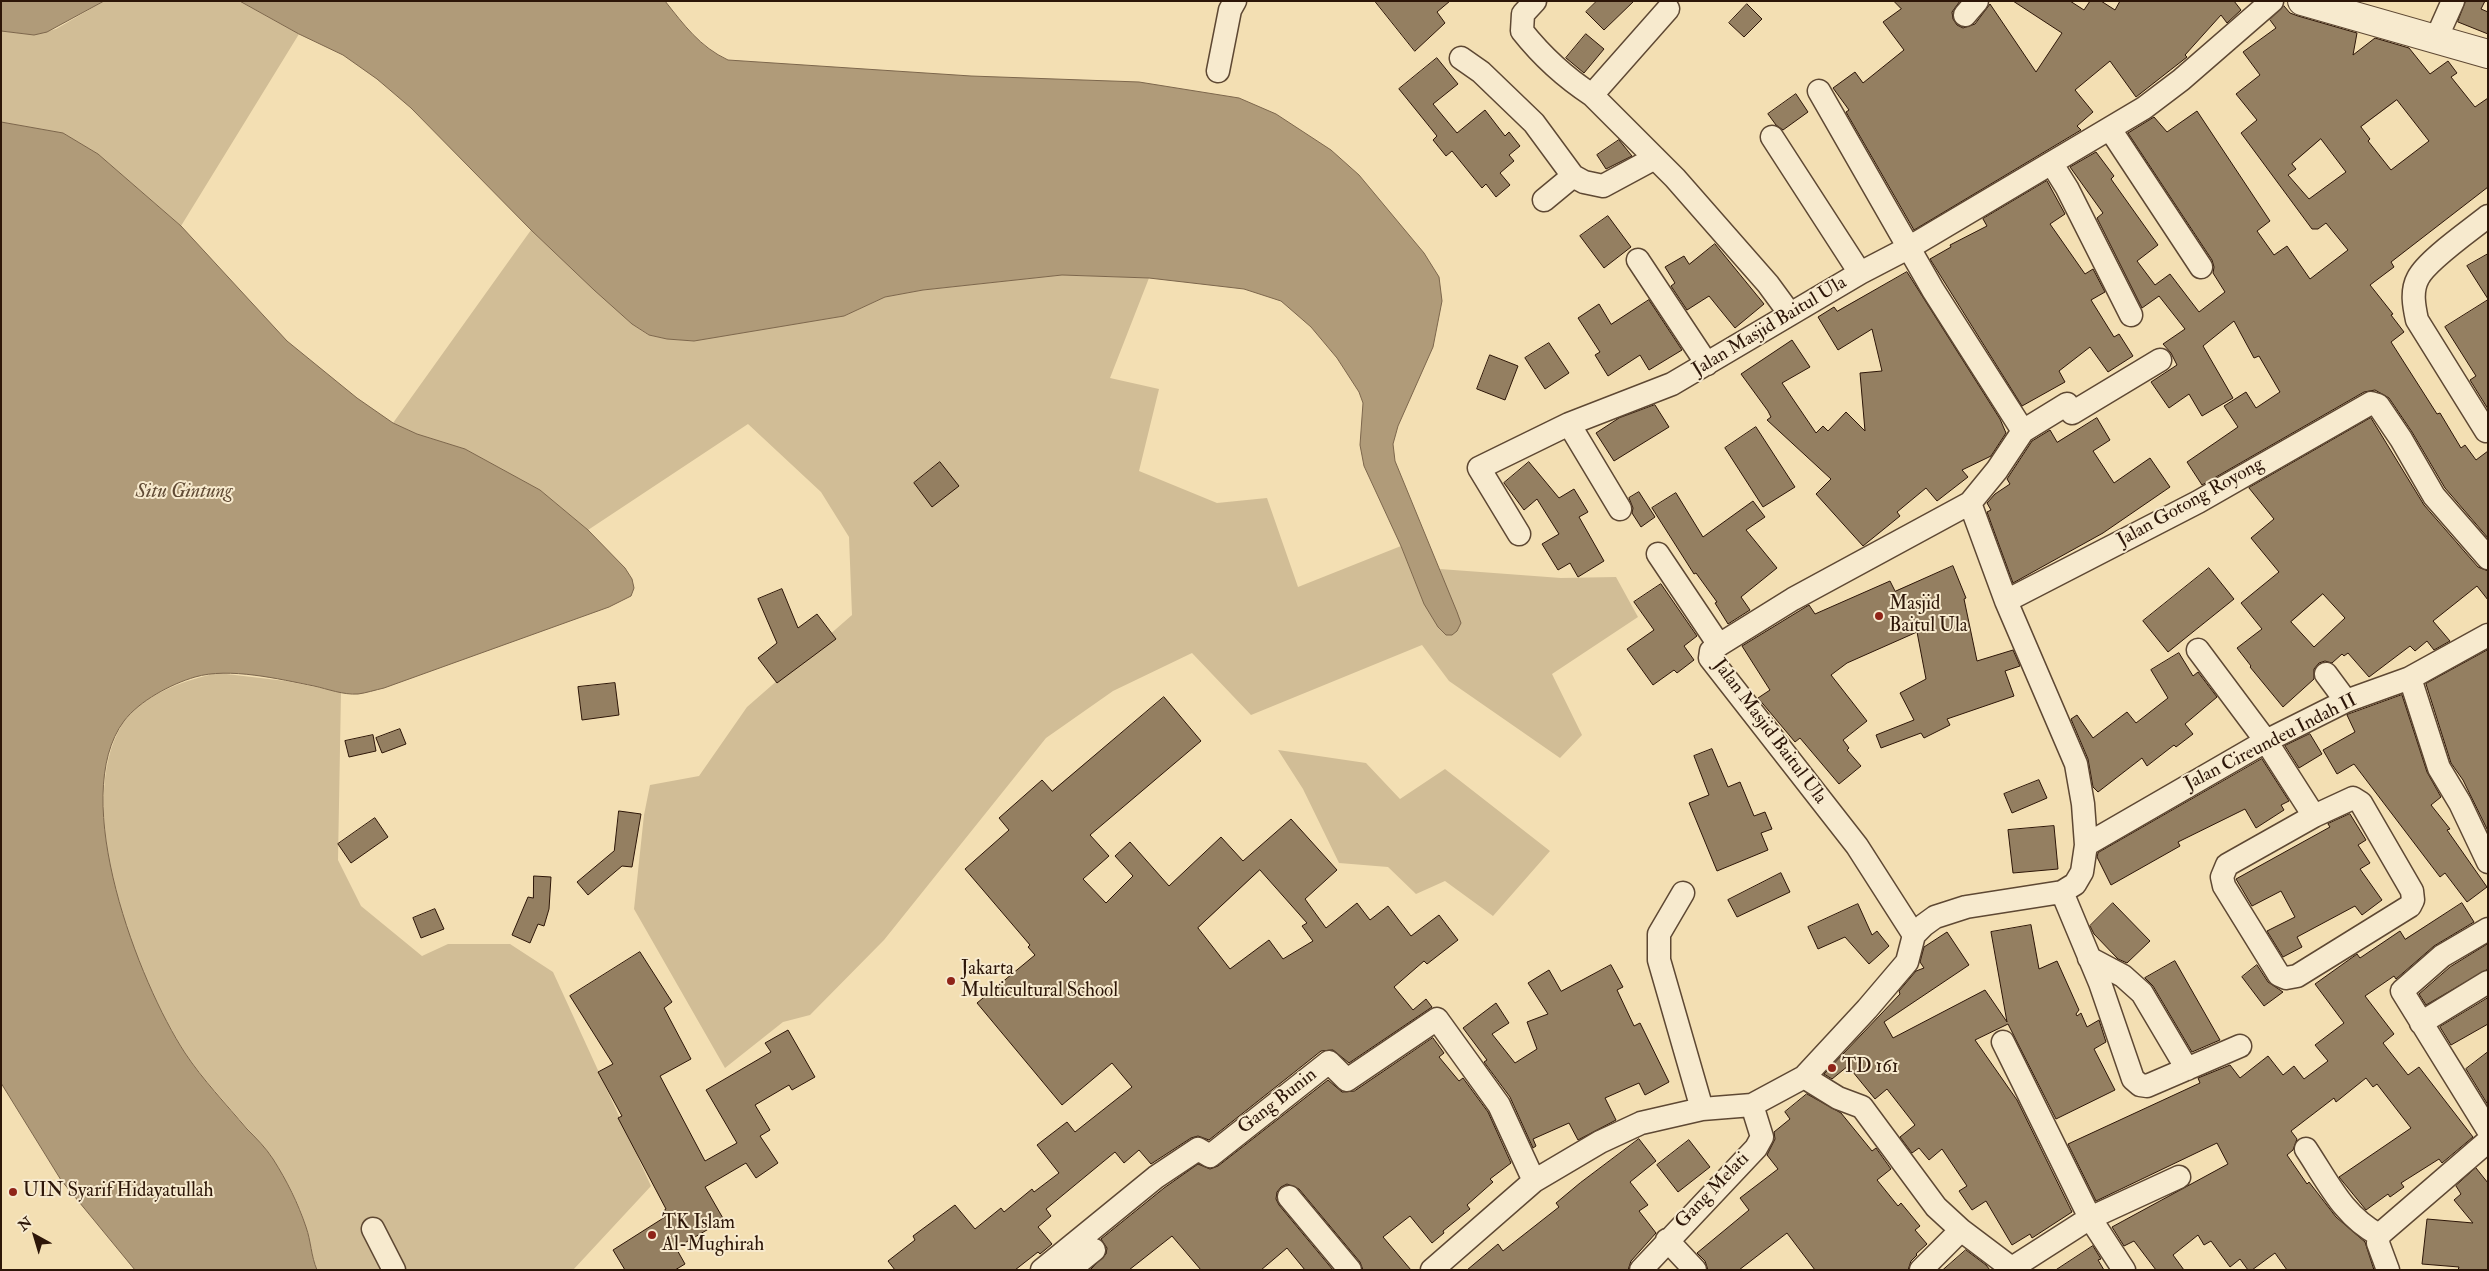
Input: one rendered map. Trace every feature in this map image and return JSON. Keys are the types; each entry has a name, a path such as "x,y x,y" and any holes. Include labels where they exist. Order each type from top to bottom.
{"street":[{"path":"1218,71 1230,10 1235,1"},
{"path":"1536,1 1523,14 1522,31 1540,51 1576,84 1592,95 1655,158 1768,284 1790,314"},
{"name":"Jalan Masjid Baitul Ula","path":"1518,534 1479,468 1569,424 1672,384 1860,273 1910,247 2052,164 2144,108 2181,80 2272,1"},
{"path":"2436,39 2453,1"},
{"path":"2312,3 2488,54"},
{"path":"1592,95 1668,9"},
{"path":"1462,58 1481,72 1534,123 1573,176 1591,185 1603,186 1655,158"},
{"path":"1819,92 1910,247 1933,290 2023,431 2066,404 2072,413 2160,360"},
{"path":"2110,129 2201,268"},
{"path":"1772,137 1860,273"},
{"path":"2052,164 2067,188 2131,315"},
{"path":"1544,200 1573,176"},
{"path":"2486,431 2417,320 2413,302 2418,277 2488,216"},
{"path":"1638,260 1707,364"},
{"name":"Jalan Gotong Royong","path":"2006,601 2198,502 2350,414 2375,403 2401,439 2434,496 2488,558"},
{"path":"1569,424 1620,509"},
{"name":"Jalan Masjid Baitul Ula","path":"1914,935 1857,846 1710,658 1711,652 1719,645 1793,599 1970,503 1997,470 2023,431"},
{"path":"1432,1270 1534,1181 1600,1142 1633,1126 1702,1109 1752,1105 1804,1077 1868,1009 1907,962 1914,935 1935,917 1966,907 2062,892 2075,884 2082,872 2086,845 2083,804 2076,764 2006,601 1970,503"},
{"path":"1658,554 1719,645"},
{"name":"Jalan Cireundeu Indah II","path":"2086,845 2266,741 2346,701 2410,678 2488,635"},
{"path":"2198,650 2266,741 2314,816"},
{"path":"2326,674 2346,701"},
{"path":"2410,678 2439,768 2460,803 2488,862"},
{"path":"2353,798 2361,803 2412,891 2413,900 2410,906 2305,971 2286,978 2279,975 2224,886 2222,876 2227,865 2314,816 2353,798"},
{"path":"2062,892 2089,958 2133,1080 2140,1085 2147,1086 2240,1046"},
{"path":"1683,893 1659,934 1659,960 1702,1109"},
{"path":"2488,929 2442,956 2403,988 2402,993 2488,1130"},
{"path":"2089,958 2123,976 2142,993 2187,1069"},
{"path":"2421,1023 2488,982"},
{"name":"Gang Bunin","path":"1042,1270 1156,1178 1198,1149 1210,1156 1329,1062 1347,1080 1437,1019 1499,1105 1534,1181"},
{"path":"2003,1042 2090,1218 2124,1270"},
{"path":"1804,1077 1838,1098 1862,1107 1936,1207 1961,1230 2013,1269 2090,1218 2179,1177"},
{"name":"Gang Melati","path":"1641,1270 1667,1240 1756,1148 1762,1137 1752,1105"},
{"path":"2388,1270 2378,1243 2379,1234 2488,1141"},
{"path":"2306,1149 2348,1213 2362,1225 2379,1234"},
{"path":"1289,1197 1350,1270"},
{"path":"373,1229 394,1270"},
{"path":"1921,1270 1961,1230"},
{"path":"1667,1240 1695,1270"},
{"path":"1069,1270 1094,1250"}],"shaded area":[{"path":"104,1 240,1 299,34 181,226 98,154 63,133 1,122 1,31 34,35 56,29"},
{"path":"531,230 632,324 648,335 667,339 694,341 844,316 885,297 923,290 1062,275 1149,278 1110,378 1159,389 1139,471 1217,503 1267,498 1298,587 1401,546 1424,604 1457,612 1446,591 1440,569 1561,578 1616,577 1638,617 1552,674 1582,735 1560,758 1449,681 1422,645 1251,715 1192,653 1113,691 1046,738 884,940 810,1015 783,1022 725,1068 634,909 644,815 650,785 699,776 747,707 852,615 849,537 821,492 748,424 588,530 540,490 465,449 417,434 393,423"},
{"path":"218,673 286,681 341,692 338,860 361,906 422,956 448,944 510,944 553,972 651,1186 573,1270 317,1270 301,1211 278,1167 264,1146 215,1091 186,1054 147,983 130,938 116,891 107,844 104,799 109,758 123,723 131,713 153,696 179,684"},
{"path":"1278,750 1366,763 1400,799 1445,769 1550,851 1493,916 1445,881 1416,894 1388,867 1339,863 1303,789"}],"water":[{"path":"1,1 104,1 47,32 34,35 1,31"},
{"path":"240,1 665,1 701,42 728,60 971,76 1139,82 1239,98 1276,114 1331,150 1359,175 1424,253 1439,277 1442,301 1433,347 1398,426 1393,444 1395,461 1461,623 1457,631 1452,635 1446,635 1438,627 1424,604 1401,546 1364,466 1360,445 1363,403 1359,392 1337,358 1311,327 1281,301 1244,289 1149,278 1062,275 923,290 885,297 844,316 694,341 667,339 649,335 632,324 594,290 531,230 411,108 377,79 343,55 299,34"},
{"name":"Situ Gintung","path":"1,122 63,133 98,154 181,226 287,341 357,398 393,423 417,434 465,449 540,490 588,530 625,568 632,579 634,588 631,596 609,607 384,688 364,693 347,694 254,675 208,674 186,680 156,694 130,714 124,721 108,754 103,795 106,841 116,889 130,937 148,982 167,1022 192,1063 264,1147 278,1167 292,1192 303,1218 317,1270 135,1270 61,1180 1,1083"}],"building":[{"path":"1375,1 1450,1 1437,12 1445,23 1415,51"},
{"path":"1597,1 1634,1 1604,30 1586,12"},
{"path":"1894,1 1960,1 1952,12 1953,19 1957,25 1963,28 1975,24 1990,4 2036,72 2062,33 2013,1 2070,1 2084,10 2090,1 2101,1 2115,10 2120,1 2234,1 2241,10 2227,23 2221,15 2185,55 2187,57 2136,97 2110,61 2075,90 2093,112 2077,126 2081,130 1914,230 1846,112 1849,110 1833,88 1855,72 1863,83 1904,50 1883,22 1901,9"},
{"path":"2466,1 2485,1 2481,9 2488,12 2488,34 2458,22"},
{"path":"1747,4 1762,19 1744,37 1729,23"},
{"path":"2284,6 2290,13 2298,16 2357,33 2353,55 2375,38 2409,48 2430,74 2448,61 2457,73 2451,77 2475,107 2488,98 2488,187 2391,262 2394,267 2370,285 2393,314 2391,315 2404,332 2391,342 2437,414 2440,413 2461,448 2465,445 2476,460 2488,451 2488,538 2445,488 2412,432 2389,398 2375,390 2364,392 2202,485 2187,462 2238,427 2224,406 2246,392 2256,408 2280,392 2259,356 2254,358 2234,321 2203,346 2233,398 2202,416 2189,394 2169,408 2151,382 2177,365 2171,353 2163,344 2185,329 2159,296 2142,308 2097,218 2103,213 2070,167 2096,152 2114,176 2111,179 2158,245 2137,261 2155,285 2170,274 2199,312 2225,292 2213,273 2212,260 2128,133 2154,117 2167,132 2197,111 2270,221 2257,231 2274,255 2287,246 2310,279 2348,250 2326,223 2318,229 2312,229 2241,133 2257,120 2236,94 2260,75 2243,52 2276,28 2270,20","holes":["2397,100 2429,141 2391,170 2368,141 2370,139 2361,127","2321,139 2346,172 2309,199 2288,175 2296,169 2292,164"]},
{"path":"1586,34 1604,49 1584,73 1566,58"},
{"path":"1437,58 1458,84 1433,104 1457,133 1485,110 1505,136 1509,132 1520,146 1509,155 1514,161 1500,173 1510,185 1496,197 1486,184 1482,188 1452,151 1446,156 1433,140 1437,136 1399,89"},
{"path":"1796,94 1808,112 1783,130 1776,125 1768,114"},
{"path":"1619,140 1632,156 1606,169 1597,155"},
{"path":"2047,181 2065,214 2050,224 2085,274 2093,269 2105,292 2091,300 2114,337 2119,334 2133,356 2108,372 2090,347 2059,371 2065,382 2022,406 1930,259 1951,247 1950,245 1987,226 1983,219"},
{"path":"1608,216 1631,247 1604,268 1580,236"},
{"path":"1715,244 1764,304 1735,328 1709,296 1687,310 1671,286 1675,283 1665,267 1684,256 1689,264"},
{"path":"2488,254 2488,299 2467,266"},
{"path":"1907,272 2000,419 2006,433 1991,456 1962,470 1968,477 1937,501 1926,488 1897,512 1900,516 1863,546 1816,494 1831,479 1767,420 1771,417 1768,411 1741,374 1792,340 1810,367 1782,383 1816,433 1823,426 1828,431 1846,412 1865,431 1860,373 1882,371 1872,329 1838,350 1818,317 1834,307 1837,311"},
{"path":"1649,300 1682,350 1649,370 1640,355 1608,376 1595,355 1600,352 1578,318 1599,304 1611,324"},
{"path":"2488,300 2488,409 2470,380 2476,376 2445,327"},
{"path":"1549,343 1569,373 1545,389 1525,358"},
{"path":"1490,355 1518,366 1505,400 1477,389"},
{"path":"1655,405 1669,427 1614,461 1596,433 1619,418"},
{"path":"2097,418 2110,440 2093,451 2114,483 2150,458 2170,487 2103,533 2013,583 1987,512 1991,510 1987,503 1995,494 2010,484 2007,479 2032,441 2050,430 2057,442"},
{"path":"2371,418 2424,505 2478,567 2488,571 2488,600 2477,586 2433,621 2450,641 2434,650 2427,641 2415,651 2410,646 2369,677 2348,653 2344,656 2342,654 2332,663 2325,661 2319,663 2314,669 2314,679 2283,707 2237,648 2262,629 2241,603 2279,572 2251,538 2274,519 2249,488","holes":["2323,594 2345,618 2314,647 2291,622"]},
{"path":"1756,427 1795,487 1763,507 1725,448"},
{"path":"940,462 959,486 932,507 914,483"},
{"path":"1529,462 1559,498 1574,489 1588,512 1579,517 1604,561 1578,577 1570,563 1558,570 1542,544 1559,534 1537,499 1524,510 1504,483"},
{"path":"1639,492 1655,517 1641,527 1632,513 1633,508 1629,498"},
{"path":"1676,493 1703,537 1753,501 1765,517 1746,530 1777,568 1741,597 1750,610 1728,624 1715,603 1717,602 1696,573 1694,574 1652,508"},
{"path":"1953,566 1966,598 1964,599 1977,661 2013,650 2020,666 2005,671 2014,696 1947,719 1950,725 1924,738 1921,733 1881,748 1876,735 1914,720 1900,693 1926,679 1917,632 1847,663 1831,675 1867,721 1843,740 1849,748 1847,750 1861,766 1839,784 1800,738 1795,742 1758,698 1770,690 1742,646 1809,605 1815,614 1890,581 1895,591"},
{"path":"2209,568 2234,599 2168,652 2143,621"},
{"path":"1661,584 1697,636 1684,646 1694,660 1677,673 1674,670 1653,685 1627,649 1654,630 1634,602"},
{"path":"782,589 798,628 817,614 836,639 777,683 758,658 777,643 758,599"},
{"path":"2488,650 2488,831 2463,780 2451,763 2426,684"},
{"path":"2179,653 2193,676 2198,672 2217,697 2185,724 2193,734 2176,747 2174,745 2147,766 2142,758 2098,792 2093,787 2088,759 2071,719 2077,715 2093,738 2127,712 2136,723 2168,698 2151,670"},
{"path":"615,683 619,715 582,720 578,687"},
{"path":"2402,695 2427,772 2441,797 2431,805 2450,829 2447,830 2487,887 2467,902 2445,873 2440,877 2354,764 2337,774 2323,750 2355,732 2347,715"},
{"path":"1164,697 1201,741 1090,835 1109,856 1083,879 1106,903 1133,876 1115,856 1130,842 1169,886 1221,837 1243,861 1291,819 1337,870 1305,899 1326,928 1357,903 1370,920 1388,906 1411,936 1439,915 1458,940 1427,964 1424,961 1394,987 1413,1010 1426,999 1432,1007 1349,1063 1333,1050 1321,1051 1209,1140 1198,1136 1191,1138 1151,1164 1139,1150 1124,1163 1115,1152 1046,1209 1051,1216 1038,1227 1052,1244 1040,1254 1038,1252 1015,1270 895,1270 888,1261 915,1240 913,1236 955,1205 975,1229 1001,1208 1004,1212 1032,1189 1034,1192 1059,1173 1037,1145 1067,1122 1075,1132 1132,1087 1112,1063 1062,1105 977,1003 1035,955 1028,947 1030,945 965,869 1009,830 999,818 1042,780 1052,791","holes":["1260,870 1307,923 1302,926 1313,941 1283,959 1269,940 1230,969 1198,928"]},
{"path":"400,729 406,744 382,753 376,738"},
{"path":"2310,734 2322,754 2299,768 2285,746"},
{"path":"373,735 376,751 349,757 345,741"},
{"path":"1712,749 1728,787 1740,782 1754,816 1765,812 1772,829 1761,833 1768,850 1717,871 1689,803 1709,795 1694,756"},
{"path":"2262,759 2289,801 2281,805 2284,810 2256,828 2245,809 2178,842 2180,846 2111,885 2097,857 2098,853"},
{"path":"2039,780 2047,798 2012,813 2004,794"},
{"path":"619,811 641,814 632,867 622,866 588,895 577,882 614,851"},
{"path":"2350,814 2366,840 2358,845 2370,863 2360,869 2382,900 2362,915 2355,906 2297,937 2302,947 2283,957 2267,931 2295,917 2281,891 2252,906 2236,879 2330,827 2328,824"},
{"path":"375,818 388,837 351,863 338,844"},
{"path":"2054,826 2058,869 2013,873 2008,830"},
{"path":"1781,873 1790,892 1737,917 1728,900"},
{"path":"534,876 551,877 549,909 544,926 538,924 530,943 512,935 528,897 533,898"},
{"path":"2113,903 2150,941 2127,963 2118,959 2094,934 2090,926"},
{"path":"2462,903 2474,922 2434,946 2396,979 2394,976 2365,996 2394,1034 2383,1043 2408,1075 2419,1067 2473,1137 2442,1163 2439,1159 2401,1183 2404,1187 2390,1197 2388,1194 2366,1210 2339,1177 2411,1128 2377,1084 2373,1087 2366,1078 2336,1102 2334,1098 2291,1131 2297,1139 2293,1150 2287,1155 2307,1184 2309,1182 2336,1217 2365,1242 2374,1270 2287,1270 2275,1253 2252,1270 2248,1270 2240,1259 2230,1267 2211,1241 2204,1245 2198,1235 2173,1255 2184,1270 2156,1270 2134,1241 2124,1246 2112,1227 2228,1164 2217,1143 2096,1201 2068,1144 2200,1083 2198,1078 2230,1065 2240,1078 2268,1056 2283,1075 2294,1066 2304,1079 2328,1061 2315,1045 2344,1023 2315,984 2357,954 2360,958 2400,931 2405,939"},
{"path":"1858,904 1872,935 1877,931 1889,946 1869,964 1845,937 1818,949 1808,927"},
{"path":"435,909 444,929 421,938 413,918"},
{"path":"2031,925 2039,969 2057,961 2079,1010 2076,1014 2077,1016 2081,1013 2087,1027 2099,1020 2106,1042 2094,1049 2115,1090 2056,1119 2008,1024 1975,1040 2017,1100 2072,1212 2032,1238 2030,1234 2012,1245 1986,1201 1972,1210 1959,1191 1967,1186 1942,1149 1929,1160 1919,1148 1912,1153 1900,1137 1915,1125 1887,1089 1875,1099 1848,1066 1832,1079 1824,1074 1900,994 1899,991 1916,971 1924,968 1920,962 1924,947 1947,932 1969,965 1884,1022 1893,1038 1985,990 2007,1022 1991,932"},
{"path":"2488,944 2488,969 2426,1005 2419,994 2450,967"},
{"path":"640,952 672,1002 664,1008 691,1059 660,1076 705,1161 737,1143 706,1090 771,1052 765,1043 788,1030 815,1077 792,1090 789,1085 755,1105 770,1130 760,1136 778,1163 756,1178 746,1163 705,1187 724,1220 676,1248 685,1264 675,1270 625,1270 613,1250 665,1217 662,1212 666,1209 618,1118 622,1116 598,1072 613,1064 570,996"},
{"path":"2175,961 2220,1040 2192,1052 2153,986 2145,978"},
{"path":"1611,965 1623,987 1617,990 1634,1026 1640,1023 1669,1082 1645,1095 1639,1083 1605,1098 1616,1120 1578,1140 1569,1123 1533,1139 1536,1146 1533,1148 1510,1097 1484,1062 1487,1060 1463,1028 1496,1003 1509,1023 1492,1034 1515,1063 1537,1049 1527,1022 1548,1014 1528,983 1549,970 1561,991"},
{"path":"2257,965 2268,982 2283,992 2264,1006 2242,977"},
{"path":"2488,998 2488,1024 2451,1045 2440,1027"},
{"path":"1433,1038 1444,1053 1439,1057 1459,1081 1463,1078 1488,1112 1511,1163 1490,1179 1493,1182 1467,1205 1470,1209 1443,1231 1444,1233 1432,1243 1410,1216 1383,1237 1411,1270 1363,1270 1360,1262 1299,1189 1287,1184 1277,1192 1276,1199 1279,1205 1333,1270 1305,1270 1287,1248 1261,1270 1201,1270 1172,1236 1129,1270 1090,1270 1106,1254 1107,1248 1101,1239 1164,1188 1198,1164 1210,1169 1218,1166 1328,1080 1342,1092 1354,1091"},
{"path":"2488,1052 2488,1105 2466,1069"},
{"path":"1807,1094 1841,1113 1872,1151 1876,1148 1891,1169 1877,1180 1898,1206 1901,1203 1920,1226 1915,1230 1927,1244 1916,1254 1908,1270 1815,1270 1787,1233 1739,1270 1708,1270 1705,1261 1697,1253 1749,1210 1740,1198 1778,1169 1767,1155 1775,1139 1774,1132 1790,1119 1785,1112"},
{"path":"1639,1139 1656,1161 1630,1182 1648,1205 1639,1211 1656,1233 1631,1261 1628,1270 1467,1270 1498,1244 1503,1251 1559,1207 1556,1203 1580,1183"},
{"path":"1689,1140 1710,1167 1678,1192 1657,1165"},
{"path":"2476,1168 2488,1183 2488,1270 2458,1270 2459,1267 2422,1264 2427,1219 2473,1223 2454,1200 2461,1194 2456,1186"},
{"path":"2093,1246 2101,1259 2098,1260 2104,1270 2056,1270"},
{"path":"1966,1250 1986,1265 1990,1270 1943,1270"}],"place":[{"name":"Masjid Baitul Ula","path":"1879,616"},
{"name":"Jakarta Multicultural School","path":"951,981"},
{"name":"TD 161","path":"1832,1068"},
{"name":"UIN Syarif Hidayatullah","path":"13,1192"},
{"name":"TK Islam Al-Mughirah","path":"652,1235"}]}
